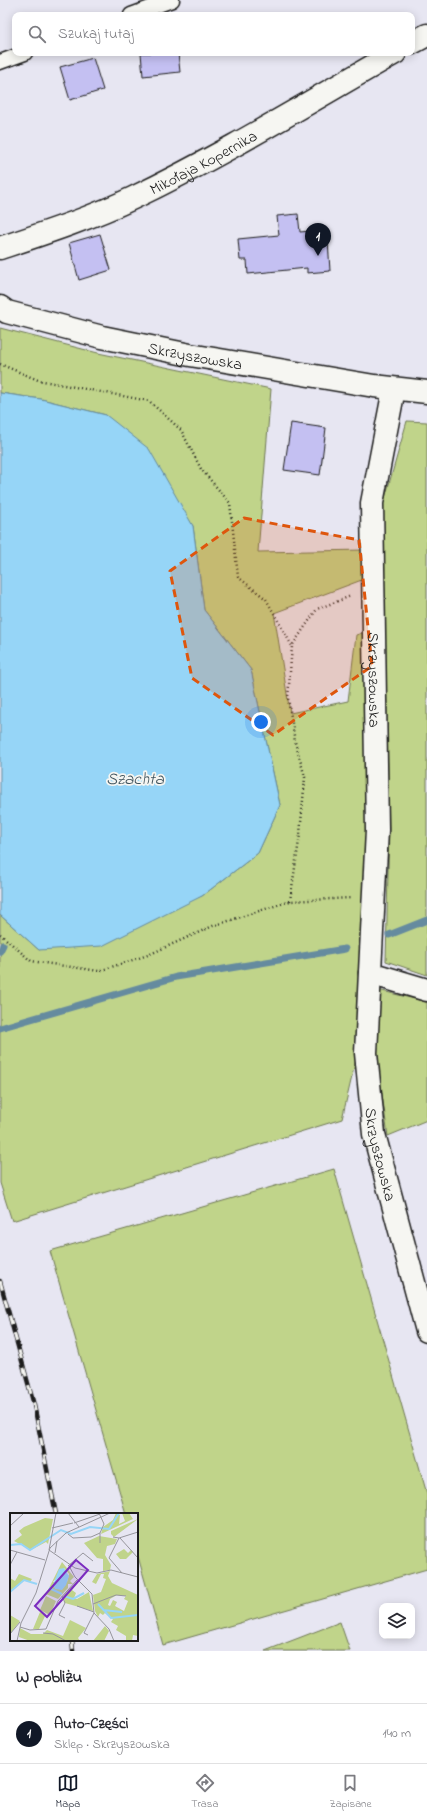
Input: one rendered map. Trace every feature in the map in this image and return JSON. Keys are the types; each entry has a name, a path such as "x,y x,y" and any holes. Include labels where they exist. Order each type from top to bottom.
{"street":[{"path":"415,42 427,35"},
{"name":"Mikołaja Kopernika","path":"0,248 83,218 132,198 209,159 390,56"},
{"name":"Skrzyszowska","path":"0,307 7,312 102,337 282,372 394,389 427,392"},
{"name":"Skrzyszowska","path":"394,389 372,503 377,830 366,1053 374,1134 427,1331"},
{"path":"370,973 427,990"}],"lane":[{"path":"138,12 172,0"},
{"path":"0,62 17,56"}],"path":[{"path":"0,364 38,380 149,401 181,430 201,469 230,503 238,577 266,599 292,646"},
{"path":"290,901 300,834 305,777 295,742 288,698 292,646 317,609 373,588"},
{"path":"0,934 31,962 99,971 148,955 213,926 290,901 374,897"}],"highlighted area":[{"path":"244,518 359,540 372,666 273,735 192,678 170,571"}],"green space":[{"path":"0,328 98,353 271,389 258,552 365,550 367,578 274,613 290,713 348,701 356,635 368,631 370,830 357,1055 342,1119 12,1221 0,1183 0,915 39,950 202,896 258,853 280,805 251,670 204,610 193,526 106,415 41,399 0,393"},
{"path":"407,421 427,422 427,975 386,961 389,828 383,505"},
{"path":"378,990 427,1002 427,1120 388,1136 376,1053"},
{"path":"334,1169 427,1494 427,1569 163,1645 138,1557 138,1513 126,1513 50,1251"},
{"path":"340,1622 350,1651 265,1651"}],"water":[{"name":"Szachta","path":"0,393 41,399 106,415 149,449 193,526 204,610 251,670 280,805 258,853 202,896 102,946 39,950 0,915"}],"building":[{"path":"141,56 178,56 180,72 143,76"},
{"path":"93,58 103,90 70,100 60,67"},
{"path":"298,214 300,232 322,230 323,240 328,240 330,271 307,273 307,268 248,274 247,260 240,260 238,239 279,235 277,216"},
{"path":"100,234 111,270 79,280 69,243"},
{"path":"291,423 326,428 320,475 284,470"}],"waterway":[{"path":"389,935 427,920"},
{"path":"0,951 3,945"},
{"path":"0,1028 176,977 345,949"}],"railway":[{"path":"0,1281 34,1405 56,1513"},
{"path":"72,1641 73,1651"}],"place":[{"name":"Auto-Części","path":"318,256"}]}
